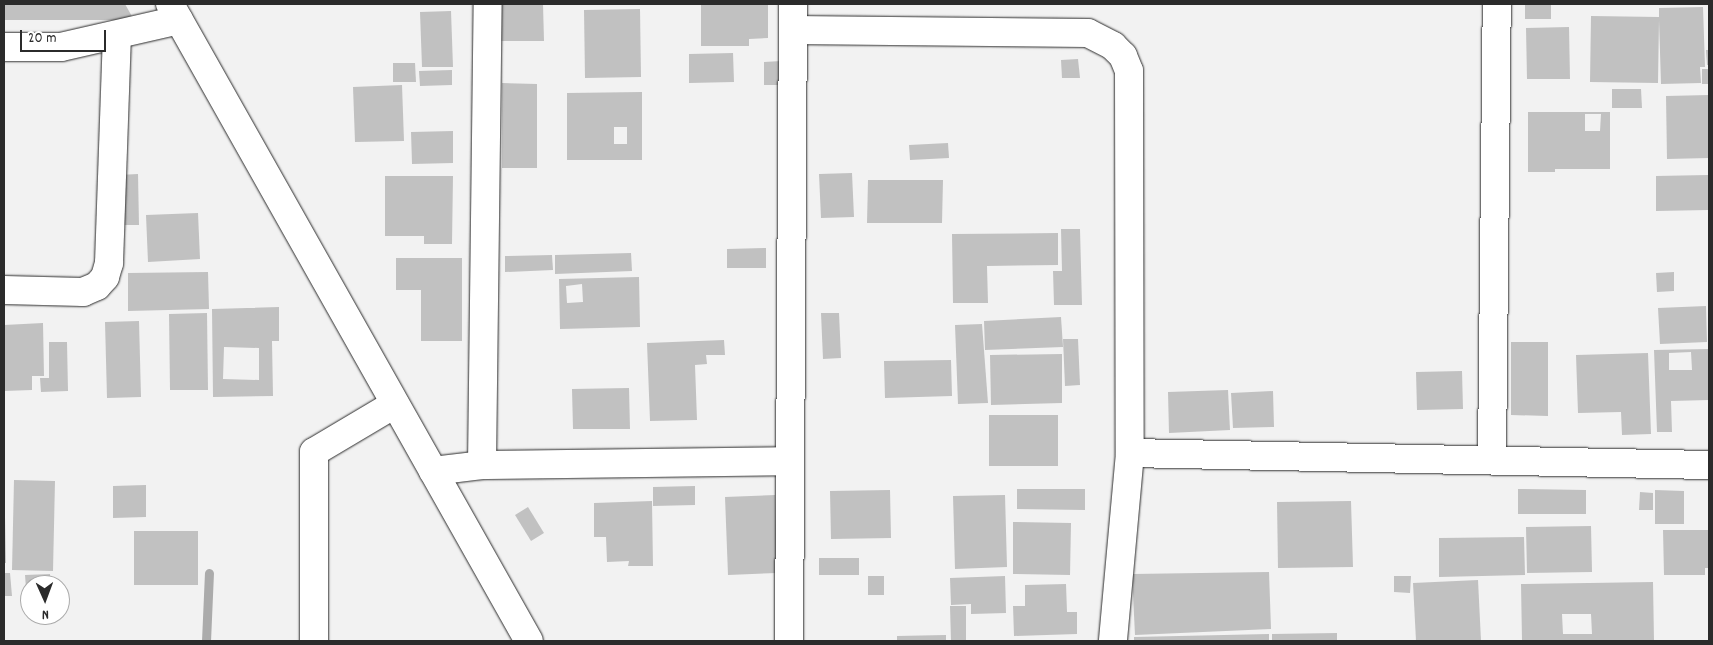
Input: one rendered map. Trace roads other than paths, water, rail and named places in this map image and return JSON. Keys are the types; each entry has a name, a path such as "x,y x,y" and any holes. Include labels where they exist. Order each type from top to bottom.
{"street":[{"path":"482,465 488,4"},
{"path":"1492,459 1497,4"},
{"path":"4,47 61,47 118,36 174,12 529,641"},
{"path":"789,641 793,17 1088,34 1113,46 1123,56 1129,71 1130,454 1113,641"},
{"path":"4,290 83,292 97,286 105,277 109,263 118,36"},
{"path":"314,641 314,452 395,404"},
{"path":"1130,454 1492,459 1709,465"},
{"path":"433,471 482,465 790,461"}],"waterway":[{"path":"206,641 209,573"}]}
